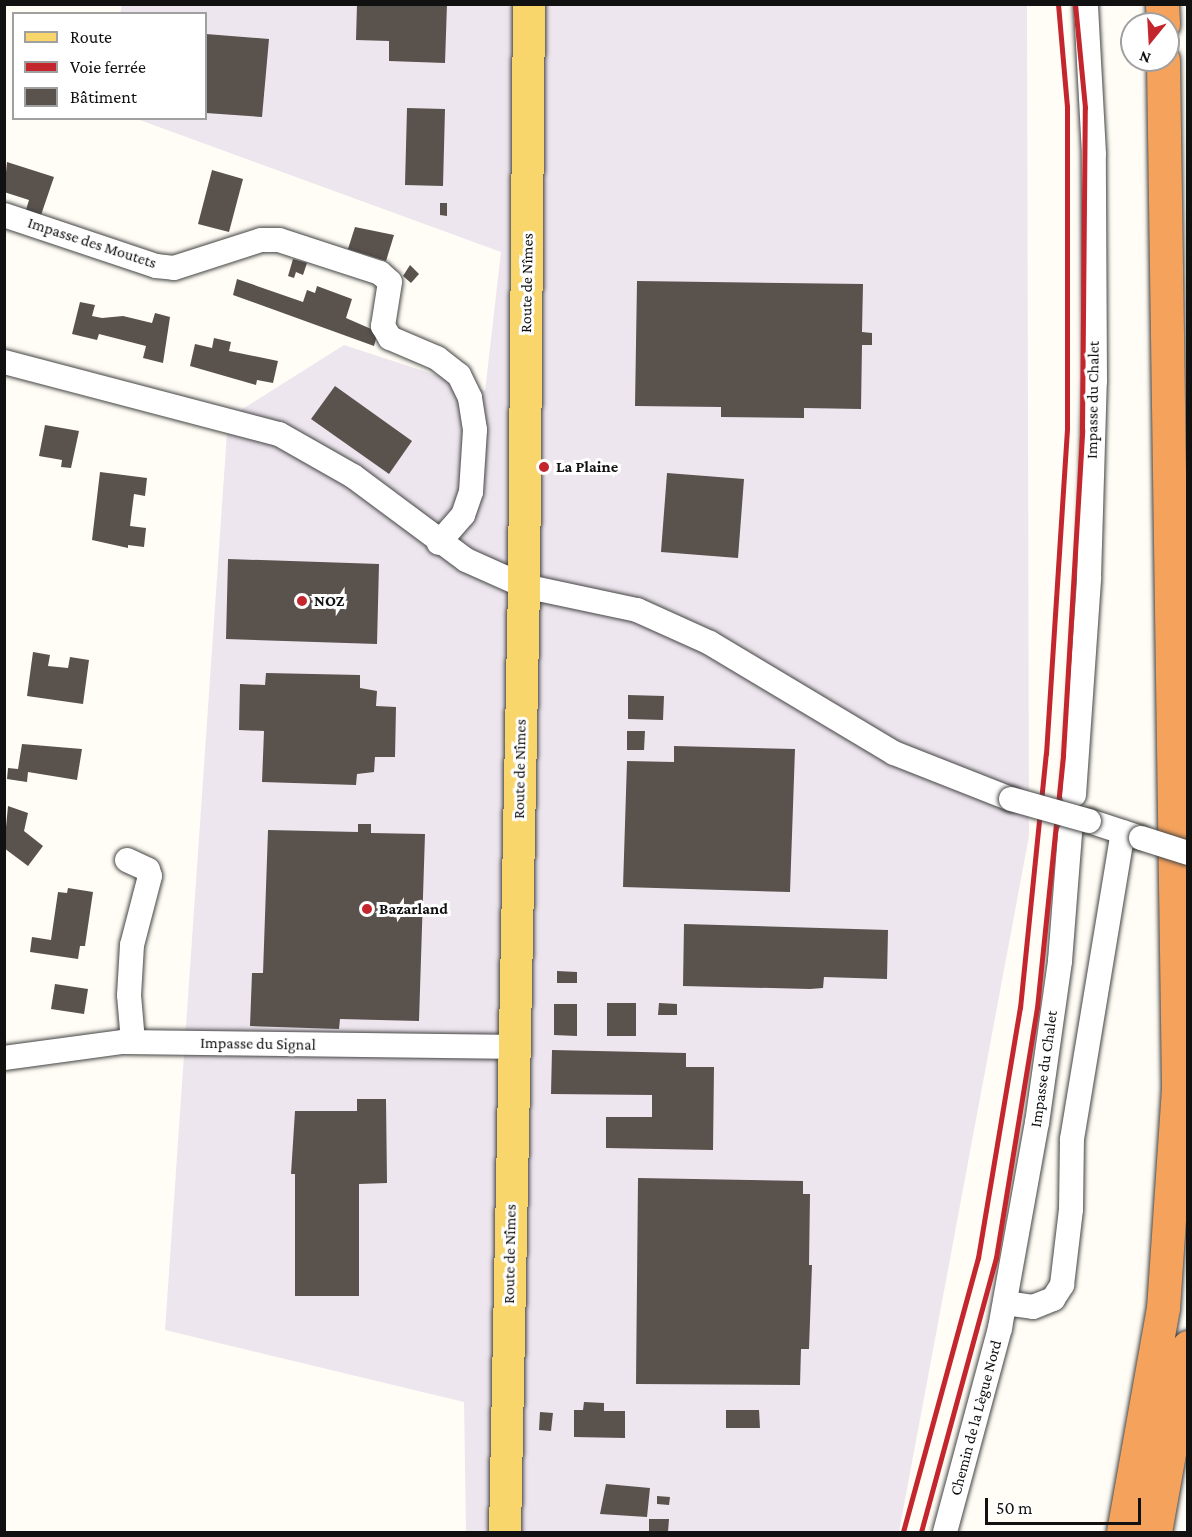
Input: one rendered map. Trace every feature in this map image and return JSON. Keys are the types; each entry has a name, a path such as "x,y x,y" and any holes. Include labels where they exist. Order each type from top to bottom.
{"highway":[{"path":"1123,1533 1162,1308 1178,1086 1163,72"},
{"path":"1155,1533 1188,1347"}],"main road":[{"name":"Route de Nîmes","path":"505,1533 524,586 529,4"}],"street":[{"name":"Impasse du Chalet","path":"1074,795 1089,578 1095,381 1094,165 1086,4"},
{"name":"Impasse des Moutets","path":"4,215 156,266 174,268 261,240 318,252 380,273 390,282 383,326 390,338 437,358 459,375 470,398 475,430 471,492 463,515 439,543"},
{"path":"4,362 279,434 353,476 439,543 524,586 637,610 710,643 894,753 1079,827 1132,835 1188,853"},
{"name":"Impasse du Chalet","path":"1005,1303 1044,1082 1079,827"},
{"path":"1005,1303 1033,1307 1053,1299 1062,1285 1071,1209 1072,1139 1132,835"},
{"path":"127,860 148,870 150,876 132,945 129,995 133,1042"},
{"name":"Impasse du Signal","path":"4,1058 133,1042 513,1047"},
{"name":"Chemin de la Lègue Nord","path":"945,1533 1005,1303"}],"shaded area":[{"path":"122,4 1027,6 1029,836 899,1532 466,1532 464,1402 165,1330 228,418 344,345 485,391 501,252 140,120 207,120 207,12 120,12"}],"building":[{"path":"357,4 447,4 445,63 389,61 389,41 356,40"},
{"path":"207,34 269,39 262,117 207,113"},
{"path":"407,108 445,109 443,186 405,185"},
{"path":"7,162 54,177 40,218 25,213 29,200 4,192"},
{"path":"212,170 243,179 229,232 198,224"},
{"path":"440,203 447,203 447,216 440,215"},
{"path":"355,227 394,235 386,261 348,249"},
{"path":"293,259 307,263 303,275 296,272 294,278 288,276"},
{"path":"410,265 419,274 411,283 403,276"},
{"path":"237,279 303,302 307,290 315,293 317,286 352,299 346,318 378,332 374,346 233,295"},
{"path":"637,281 863,284 862,332 872,333 872,345 862,345 861,409 804,408 804,418 721,417 721,407 635,406"},
{"path":"80,302 95,305 92,316 102,318 123,316 152,323 155,313 170,317 163,363 143,358 146,346 99,334 97,340 72,334"},
{"path":"214,338 231,342 229,351 278,361 273,383 257,380 256,385 190,366 195,344 212,348"},
{"path":"335,386 412,441 389,474 311,419"},
{"path":"45,425 79,431 71,468 61,467 62,460 39,456"},
{"path":"100,472 147,478 145,496 134,494 130,526 146,528 144,547 128,545 128,548 92,540"},
{"path":"667,473 744,479 738,558 661,552"},
{"name":"NOZ","path":"228,559 379,564 377,644 226,639"},
{"path":"33,652 50,655 48,666 68,668 70,657 89,660 83,704 27,696"},
{"path":"266,673 360,675 360,688 377,691 376,706 396,707 395,757 375,757 374,772 357,774 356,785 262,782 264,731 239,730 240,684 265,685"},
{"path":"628,695 664,696 663,720 628,719"},
{"path":"627,731 645,731 644,750 627,750"},
{"path":"22,744 82,749 77,780 28,772 27,782 7,779 8,768 18,769"},
{"path":"674,746 795,749 790,892 623,887 627,761 674,762"},
{"path":"8,806 28,813 24,831 43,846 28,866 4,848"},
{"path":"358,824 371,824 371,833 425,834 419,1021 340,1019 339,1029 250,1026 252,973 263,973 268,830 358,832"},
{"path":"68,888 93,892 85,946 80,946 78,959 30,952 32,937 51,940 58,892 67,893"},
{"path":"684,924 888,930 887,979 824,977 823,988 810,989 683,986"},
{"path":"557,971 577,972 577,983 557,983"},
{"path":"55,984 88,989 84,1014 51,1009"},
{"path":"607,1003 636,1003 636,1036 607,1036"},
{"path":"659,1003 677,1004 677,1015 658,1015"},
{"path":"554,1004 577,1004 577,1036 554,1035"},
{"path":"552,1050 686,1053 686,1067 714,1067 713,1150 606,1148 606,1117 652,1117 652,1095 551,1094"},
{"path":"357,1099 386,1099 387,1183 359,1184 359,1296 295,1296 295,1174 291,1174 295,1111 357,1111"},
{"path":"638,1178 803,1181 803,1194 810,1194 809,1265 812,1265 809,1349 801,1349 800,1385 636,1384"},
{"path":"584,1402 604,1403 604,1411 625,1411 625,1438 574,1437 574,1410 583,1410"},
{"path":"726,1410 759,1410 760,1428 726,1428"},
{"path":"540,1412 553,1413 551,1431 539,1430"},
{"path":"606,1484 650,1488 647,1517 600,1514"},
{"path":"657,1496 670,1497 669,1505 657,1504"},
{"path":"649,1519 669,1519 668,1532 649,1532"}],"railway":[{"path":"903,1532 978,1258 1020,1008 1046,754 1067,429 1067,107 1058,4"},
{"path":"921,1532 996,1258 1037,1008 1063,755 1082,431 1085,108 1075,4"}],"place":[{"name":"La Plaine","path":"544,467"},
{"name":"NOZ","path":"302,601"},
{"name":"Bazarland","path":"367,909"}]}
